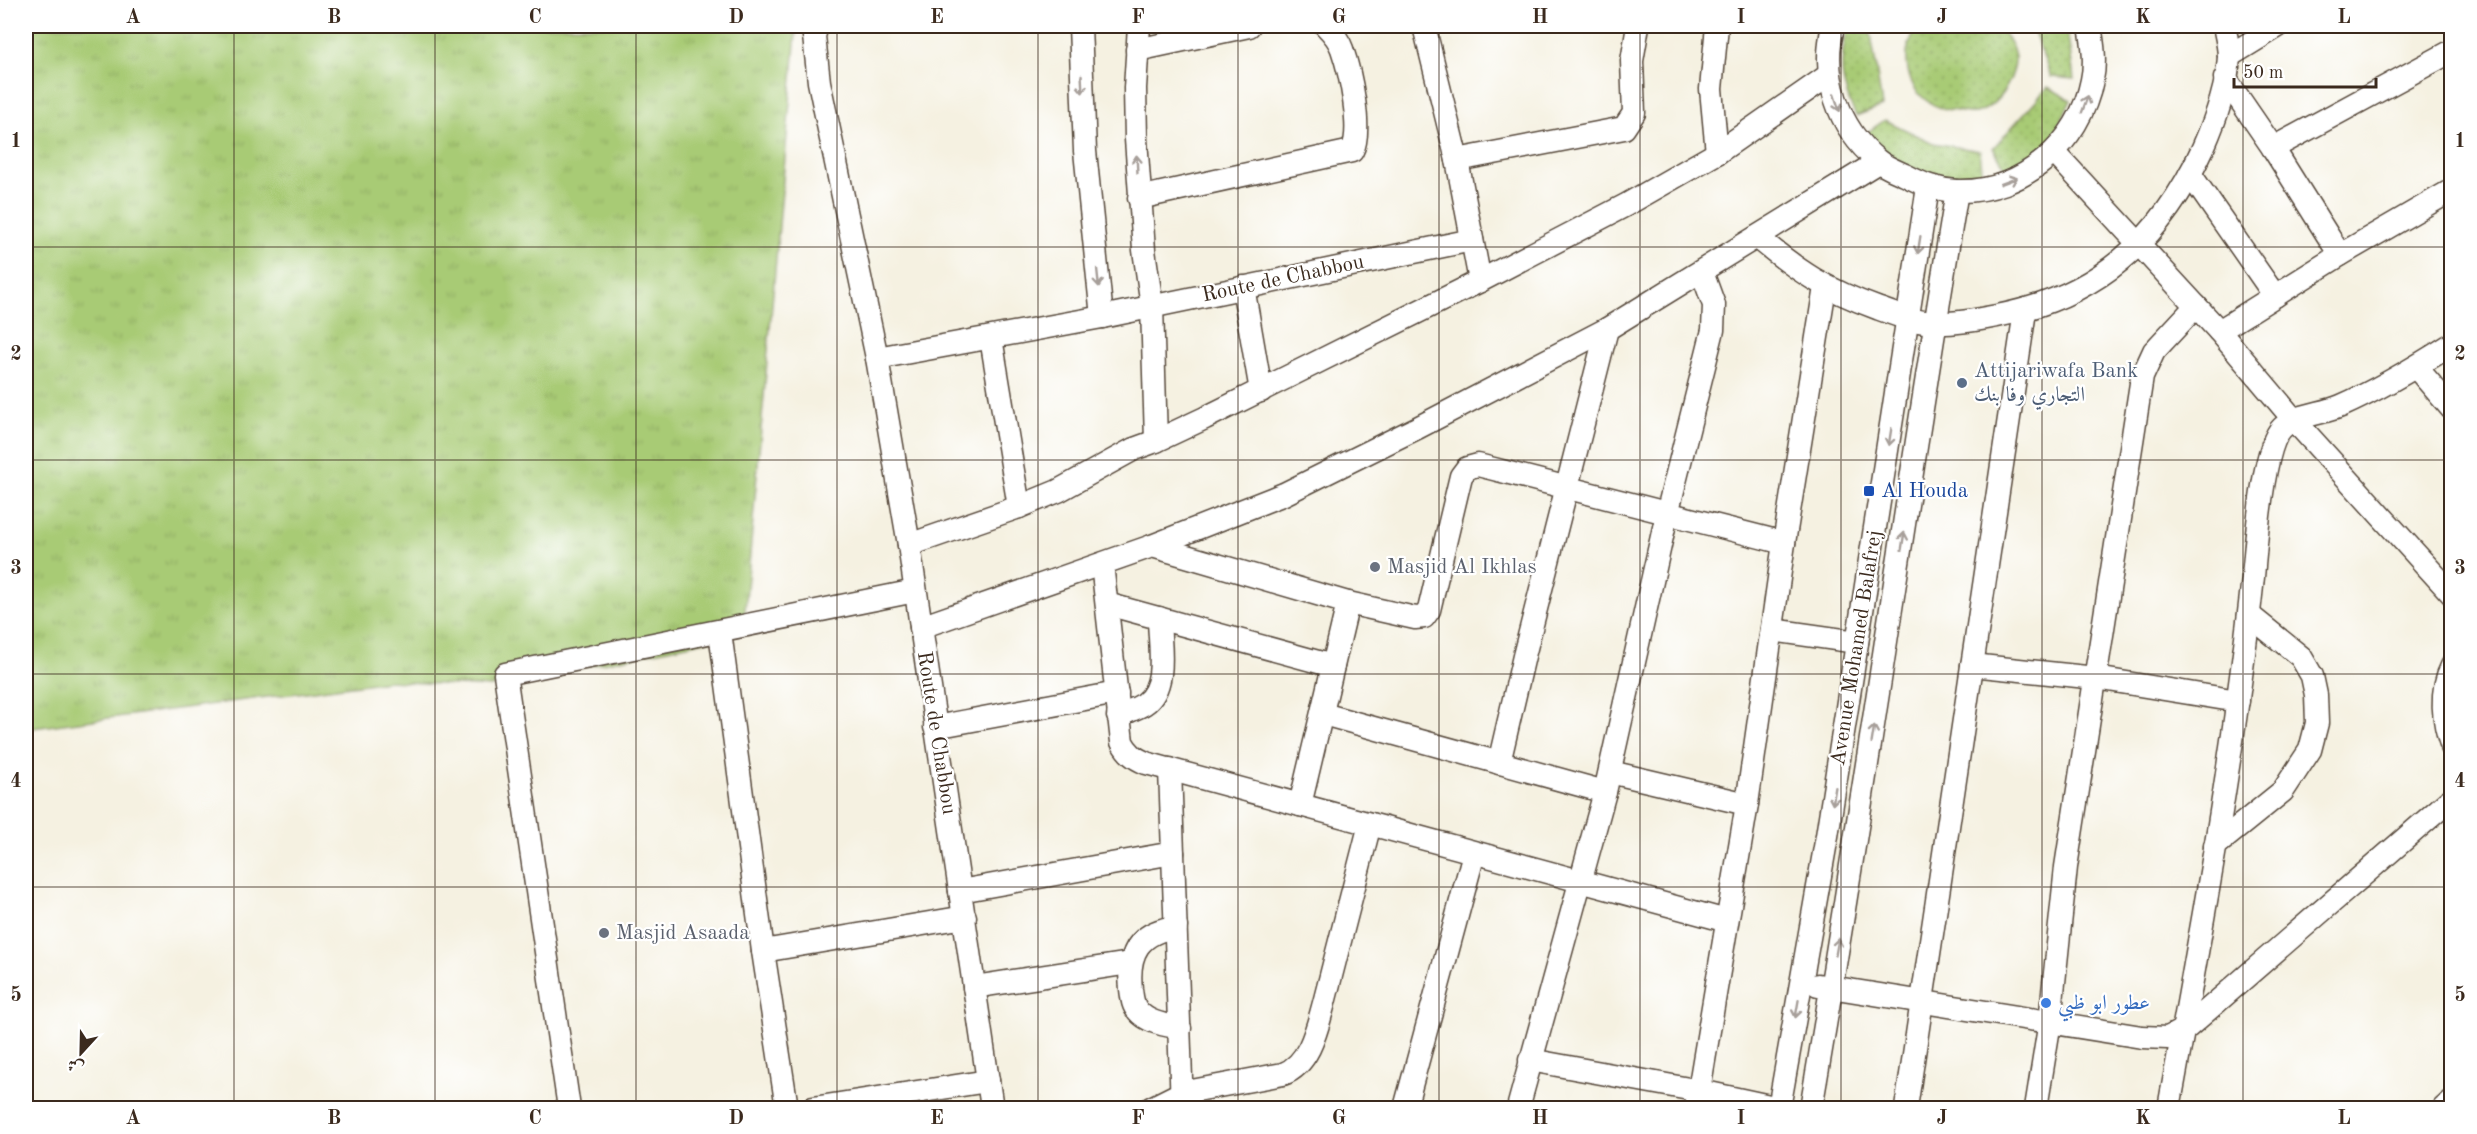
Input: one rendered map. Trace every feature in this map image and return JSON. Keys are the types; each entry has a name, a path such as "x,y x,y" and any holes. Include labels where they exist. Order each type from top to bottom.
{"street":[{"name":"Route de Chabbou","path":"817,26 814,36 819,82 878,358 909,545 992,1108"},
{"path":"1080,26 1085,151 1102,316"},
{"path":"1139,26 1136,139 1139,198 1152,306 1156,441"},
{"path":"1137,50 1249,26"},
{"path":"1139,198 1352,151 1357,143 1358,131 1352,89 1342,47 1326,26"},
{"path":"1424,26 1458,160 1480,281"},
{"path":"1458,160 1624,128 1634,113 1632,61 1638,26"},
{"path":"1717,26 1711,89 1717,153"},
{"path":"1833,26 1829,43 1829,75 1838,108 1854,137 1878,162 1928,187 1958,191 1993,187 2026,174 2055,153 2073,131 2085,106 2092,78 2094,50 2090,26"},
{"path":"1757,237 1798,270 1825,287 1907,320 1935,323 1983,318 2025,311 2067,294 2116,264 2141,244 2190,174 2210,132 2225,78 2229,56 2224,26"},
{"path":"2229,56 2278,26"},
{"path":"2273,148 2451,51"},
{"path":"909,545 1019,507 1092,474 1134,449 1156,441 1261,391 1480,281 1626,205 1717,153 1829,75"},
{"path":"2225,78 2273,148 2340,255"},
{"path":"2055,153 2141,244 2294,420 2451,594"},
{"path":"921,627 1152,546 1284,494 1458,407 1607,328 1702,272 1878,162"},
{"path":"2190,174 2275,296"},
{"name":"Avenue Mohamed Balafrej","path":"1779,1108 1827,836 1928,187"},
{"path":"2219,331 2340,255 2451,190"},
{"name":"Avenue Mohamed Balafrej","path":"1811,1108 1884,667 1935,323 1958,191"},
{"name":"Route de Chabbou","path":"878,358 992,338 1472,240"},
{"path":"1518,1108 1607,782 1667,514 1713,330 1714,305 1702,272"},
{"path":"1243,287 1261,391"},
{"path":"1698,1100 1747,804 1784,543 1825,287"},
{"path":"2036,1108 2050,1021 2066,867 2142,377 2154,351 2196,306"},
{"path":"1906,1108 2025,311"},
{"path":"1499,763 1607,328"},
{"path":"992,338 1019,507"},
{"path":"2169,1108 2238,701 2272,443 2282,428 2294,420 2332,410 2416,367 2451,344"},
{"path":"2416,367 2451,409"},
{"path":"1152,546 1348,603 1415,618 1424,617 1427,614 1461,476 1467,468 1478,465 1784,543"},
{"path":"1102,564 1122,742 1127,752 1146,763 1727,921"},
{"path":"569,1108 505,674 915,591"},
{"path":"1300,805 1348,603"},
{"path":"1107,604 1333,666"},
{"path":"2214,846 2283,791 2310,750 2317,723 2316,694 2312,675 2301,657 2249,615"},
{"path":"1118,716 1144,704 1154,695 1158,685 1159,618"},
{"path":"1772,630 1857,642"},
{"path":"720,632 763,951 787,1108"},
{"path":"1972,665 2096,678 2238,701"},
{"path":"2451,666 2443,701 2445,730 2451,747"},
{"path":"936,727 1117,693"},
{"path":"1323,714 1499,763 1747,804"},
{"path":"1170,769 1181,1101"},
{"path":"1801,982 2168,1038 2183,1031 2451,798"},
{"path":"1151,1108 1283,1074 1293,1070 1302,1060 1324,1003 1370,824"},
{"path":"960,891 1173,853"},
{"path":"1406,1108 1474,853"},
{"path":"763,951 965,917"},
{"path":"1176,927 1162,929 1146,938 1135,951 1130,963 1132,1001 1137,1010 1159,1024 1180,1028"},
{"path":"975,987 1130,963"},
{"path":"1530,1060 1698,1100 1779,1108"},
{"path":"813,1108 988,1081"},
{"path":"2444,1108 2451,1101"}],"green space":[{"path":"26,26 794,26 796,33 743,633 490,687 389,681 26,729"},
{"path":"1917,26 1997,26 2011,45 2015,61 2010,80 1999,98 1983,110 1973,113 1945,109 1926,100 1913,85 1907,64 1907,52"},
{"path":"2032,26 2064,26 2067,30 2074,79 2051,77"},
{"path":"1848,27 1871,34 1882,106 1856,116 1846,93 1842,72"},
{"path":"2048,87 2071,100 2047,150 2033,165 2007,170 1993,148"},
{"path":"1885,120 1933,143 1980,151 1983,179 1959,183 1889,162 1865,134"}],"place":[{"name":"Attijariwafa Bank التجاري وفا بنك","path":"1962,383"},
{"name":"Al Houda","path":"1869,491"},
{"name":"Masjid Al Ikhlas","path":"1375,567"},
{"name":"Masjid Asaada","path":"604,933"},
{"name":"عطور ابو ظبي","path":"2046,1003"}]}
